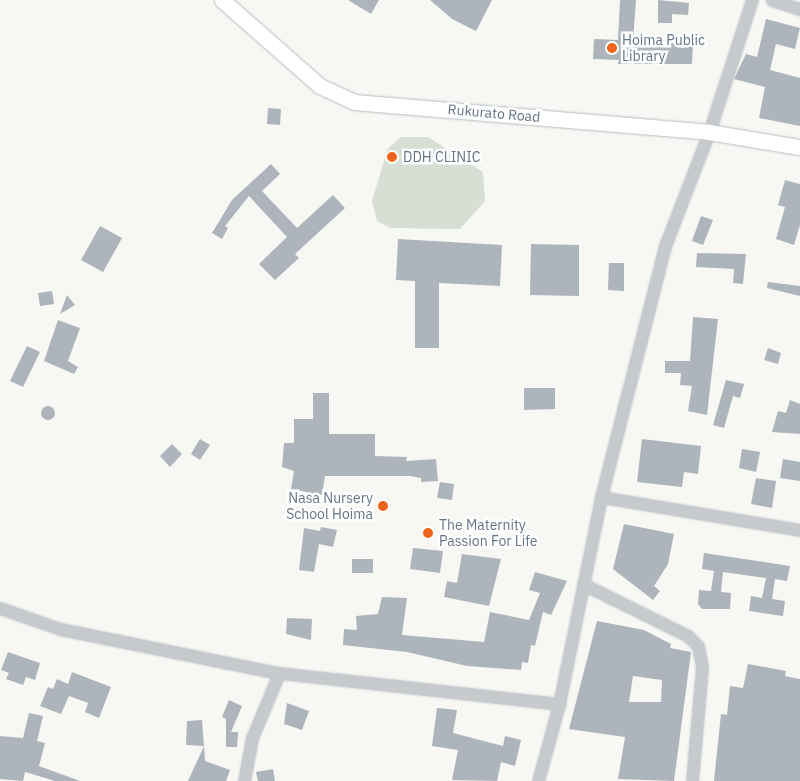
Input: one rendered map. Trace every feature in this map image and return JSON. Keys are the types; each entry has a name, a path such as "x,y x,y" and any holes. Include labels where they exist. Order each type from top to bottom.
{"street":[{"name":"Rukurato Road","path":"222,0 320,86 354,102 709,132 800,146"},
{"path":"538,781 560,704 601,497 665,246 709,132 752,0"},
{"path":"772,0 800,9"},
{"path":"601,497 800,530"},
{"path":"583,584 688,636 698,646 702,667 692,781"},
{"path":"0,608 60,629 279,673 560,704"},
{"path":"244,781 252,738 279,673"}],"shaded area":[{"path":"401,137 428,137 483,172 485,201 460,229 390,228 377,221 372,201 388,148"}],"building":[{"path":"348,0 379,0 371,14"},
{"path":"430,0 492,0 476,31 452,19"},
{"path":"620,0 636,0 633,41 693,44 692,64 618,64 619,60 593,59 594,39 618,40"},
{"path":"658,0 689,3 688,15 672,14 672,23 658,23"},
{"path":"766,19 800,28 795,49 776,44 770,70 800,78 800,126 759,118 765,87 734,79 746,54 757,57"},
{"path":"268,108 281,109 280,125 267,124"},
{"path":"271,164 280,174 262,191 297,228 333,195 345,208 295,254 299,258 275,280 259,264 287,237 249,196 225,226 228,228 222,239 212,233 232,200"},
{"path":"785,180 800,184 800,225 794,245 776,239 785,207 778,205"},
{"path":"701,216 713,220 703,245 692,241"},
{"path":"100,226 122,238 103,272 81,260"},
{"path":"398,239 502,245 500,286 439,283 439,348 415,348 415,281 396,280"},
{"path":"531,244 579,245 579,296 530,295"},
{"path":"697,253 746,254 743,284 733,283 734,269 696,267"},
{"path":"609,263 624,263 624,291 608,290"},
{"path":"768,282 800,286 800,296 767,288"},
{"path":"52,291 54,304 40,306 38,293"},
{"path":"67,295 75,305 60,314"},
{"path":"693,317 718,319 707,415 688,411 692,386 680,385 681,373 665,373 665,361 690,361"},
{"path":"58,320 80,328 68,361 78,367 74,374 44,361"},
{"path":"27,346 40,352 23,387 10,381"},
{"path":"768,348 781,353 778,364 764,360"},
{"path":"726,380 744,384 740,398 733,396 724,428 713,425"},
{"path":"524,388 555,388 555,409 524,410"},
{"path":"313,393 329,393 329,434 375,434 375,456 407,457 406,461 436,459 438,481 421,482 421,478 410,476 325,476 322,495 291,489 294,471 282,467 284,443 294,443 294,419 313,419"},
{"path":"790,400 800,404 800,434 772,432 778,411 786,413"},
{"path":"45,406 51,406 55,413 51,420 45,420 41,416 41,410"},
{"path":"200,439 210,445 200,460 191,454"},
{"path":"642,439 701,446 698,474 684,472 682,487 637,482"},
{"path":"172,444 182,454 170,467 160,456"},
{"path":"742,449 760,452 756,472 739,468"},
{"path":"783,459 800,462 800,481 780,478"},
{"path":"756,478 776,481 772,508 751,504"},
{"path":"440,482 454,484 452,500 437,498"},
{"path":"624,524 674,534 668,564 654,586 660,591 653,600 613,569"},
{"path":"321,527 337,530 333,547 319,544 314,572 299,570 304,528 320,531"},
{"path":"413,548 443,551 440,573 410,569"},
{"path":"704,553 790,566 787,581 775,579 772,599 785,601 783,616 749,611 751,596 762,598 766,578 723,572 721,592 731,593 730,609 702,609 698,604 699,590 711,591 714,571 702,569"},
{"path":"462,554 501,559 489,606 444,597 447,581 457,583"},
{"path":"352,559 373,559 373,573 352,573"},
{"path":"535,572 567,581 551,615 543,612 535,646 531,645 528,663 522,662 521,670 467,666 407,652 343,645 344,629 357,630 356,616 378,614 382,597 407,598 402,635 484,642 490,612 529,620 540,593 529,590"},
{"path":"287,618 312,619 311,640 286,634"},
{"path":"597,621 644,630 671,644 670,648 691,652 674,781 618,779 625,737 569,729","holes":["633,676 662,680 661,702 629,702"]},
{"path":"8,652 40,663 35,680 26,677 23,685 6,679 9,673 1,670"},
{"path":"748,664 786,671 785,676 800,679 800,781 714,781 721,714 727,715 730,686 743,688"},
{"path":"72,672 111,687 99,718 85,712 88,703 69,696 61,714 40,706 48,687 53,689 57,679 68,684"},
{"path":"229,700 242,706 231,732 238,732 237,747 226,747 226,719 222,717"},
{"path":"287,703 309,711 302,730 284,724"},
{"path":"437,708 457,710 453,733 503,746 505,736 521,740 515,766 501,762 497,781 452,780 458,750 432,746"},
{"path":"29,713 43,716 37,741 45,743 39,766 80,781 55,781 25,772 23,781 0,779 0,736 23,738"},
{"path":"202,720 204,746 186,745 187,721"},
{"path":"204,746 205,761 230,770 226,781 188,781"},
{"path":"273,769 275,781 258,781 256,772"}],"place":[{"name":"Hoima Public Library","path":"612,48"},
{"name":"DDH CLINIC","path":"392,157"},
{"name":"Nasa Nursery School Hoima","path":"383,506"},
{"name":"The Maternity Passion For Life","path":"428,533"}]}
